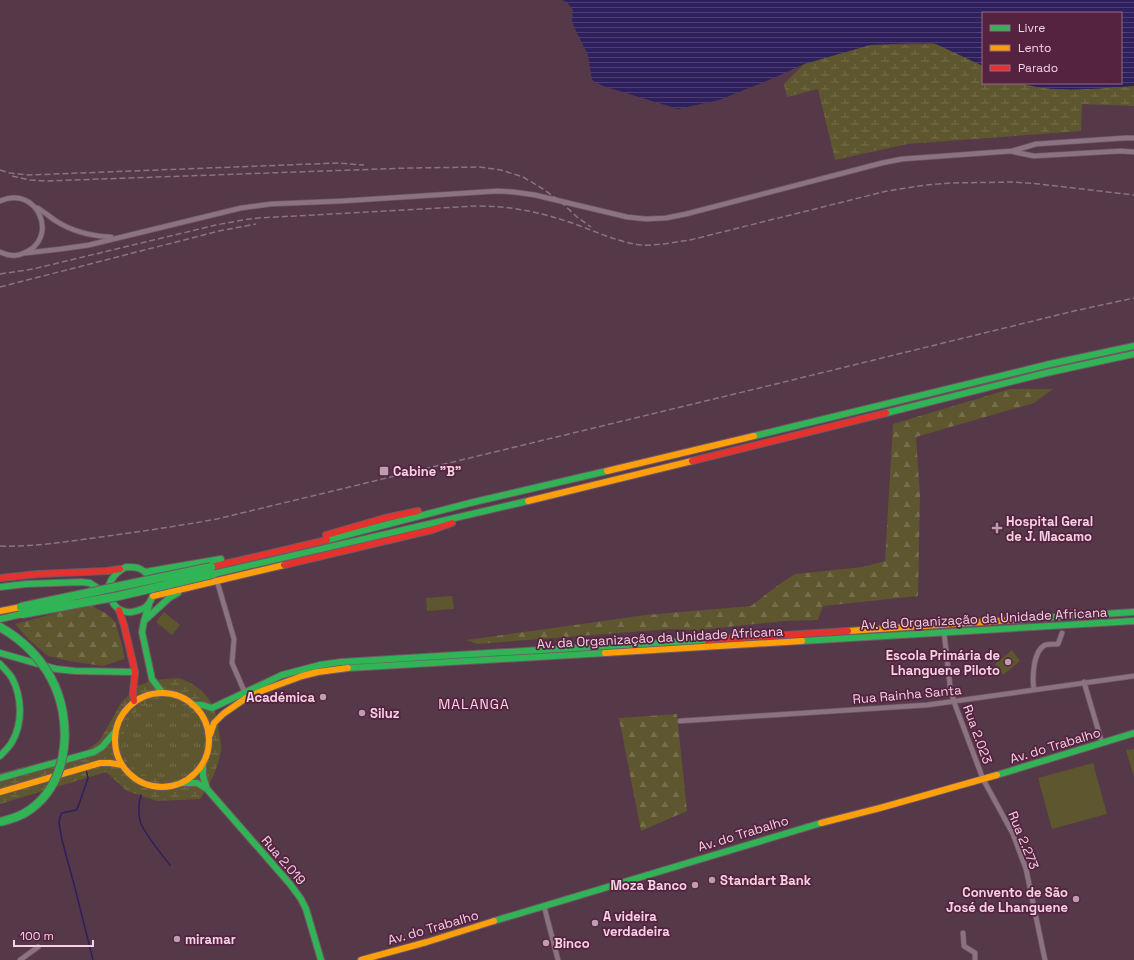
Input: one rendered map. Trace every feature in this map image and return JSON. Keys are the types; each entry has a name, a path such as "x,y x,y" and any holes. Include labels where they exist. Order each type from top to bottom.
{"main road":[{"path":"144,621 169,598 214,574 344,536 470,503 764,434 1050,364 1134,346"},
{"path":"0,619 22,611 214,574 457,517 476,514 1046,373 1134,354"},
{"path":"145,572 217,560 333,533 392,517 428,509 470,503"},
{"path":"0,578 38,574 94,572 136,567 145,572 149,575 153,585 151,600 142,632 150,674 162,692"},
{"path":"121,569 110,580 109,595 113,604 119,610 124,625 135,672 133,693 134,701"},
{"path":"0,587 26,584 81,582 90,583 95,588 109,595"},
{"path":"119,610 136,612 143,609 151,600 186,589"},
{"path":"0,611 22,611"},
{"name":"Av. da Organização da Unidade Africana","path":"210,736 214,723 223,714 246,698 281,683 318,672 348,668 945,628 960,623 1134,612"},
{"name":"Av. da Organização da Unidade Africana","path":"192,705 202,705 212,708 282,675 320,665 341,662 945,628 1134,621"},
{"path":"0,627 18,638 36,656 46,669 60,700 63,718 64,744 60,768 46,795 29,812 9,821 0,822"},
{"path":"0,653 56,669 82,672 135,672"},
{"path":"0,664 11,676 15,686 18,696 20,717 12,742 0,756"},
{"path":"162,692 185,700 192,705 206,722 210,736 210,748 203,764 202,771 207,788 197,783 182,783 171,786 156,787 146,784 128,773 122,765 116,747 114,733 116,723 125,708 134,701 153,693 162,692"},
{"path":"0,778 94,752 102,748 114,733"},
{"name":"Av. do Trabalho","path":"361,960 427,942 831,820 983,779 1134,734"},
{"path":"0,792 100,763 122,765"},
{"path":"182,783 194,775 203,764"},
{"name":"Rua 2.019","path":"207,788 290,884 301,899 306,909 321,960"}],"street":[{"path":"0,252 16,256 26,253 89,245 241,208 271,204 480,192 514,192 535,195 627,217 666,218 902,159 1012,151 1036,144 1134,138"},
{"path":"1012,151 1034,156 1121,151 1134,152"},
{"path":"0,201 14,198 22,199 32,204 55,221 75,231 87,235 116,238"},
{"path":"26,253 39,241 42,230 41,218 32,204"},
{"path":"214,574 234,639 232,663 245,693"},
{"name":"Rua 2.023","path":"945,628 950,686 954,702 983,779"},
{"path":"1034,690 1032,681 1037,653 1045,645 1058,644 1062,633"},
{"name":"Rua Rainha Santa","path":"680,721 908,707 954,702 1084,682 1134,676"},
{"path":"1084,682 1102,743"},
{"name":"Rua 2.273","path":"983,779 1013,834 1026,869 1045,960"},
{"path":"544,906 558,960"},
{"path":"963,933 964,946 974,953 975,960"},
{"path":"20,960 38,947"}],"green space":[{"path":"936,44 982,65 982,84 1134,85 1134,106 1082,104 1081,131 907,144 835,160 818,89 787,97 784,84 804,64 870,45"},
{"path":"1010,389 1053,389 1034,403 916,437 920,496 918,596 823,606 818,620 784,621 699,630 670,629 477,644 466,640 646,615 751,606 795,574 863,567 885,561 893,424"},
{"path":"452,596 454,609 427,611 426,598"},
{"path":"66,606 92,606 107,614 115,622 123,648 124,659 103,666 48,656 28,639 15,624 52,614"},
{"path":"164,612 180,625 172,635 156,622"},
{"name":"Escola Primária de Lhanguene Piloto","path":"1012,650 1020,661 1003,675 995,664"},
{"path":"178,678 189,682 204,693 211,703 217,721 221,747 220,757 213,776 200,799 157,801 127,791 106,772 0,804 0,773 86,751 100,740 121,703 137,686 154,680"},
{"path":"166,700 179,702 198,718 205,738 201,759 191,771 181,778 166,782 142,774 129,764 122,752 125,727 131,716 141,707 154,702"},
{"path":"677,714 687,811 641,831 619,718"},
{"path":"1134,749 1134,777 1126,750"},
{"path":"1093,763 1107,814 1052,829 1038,778"}],"shaded area":[{"path":"562,0 1134,0 1134,86 1092,89 1062,89 1025,84 1122,84 1122,12 982,12 982,66 929,42 870,45 804,64 719,100 678,109 603,86 592,80 588,55 572,21 573,10 567,2"}],"waterway":[{"path":"86,770 88,778 78,807 76,810 62,813 59,823 93,960"},
{"path":"141,795 139,804 139,817 141,824 170,865"}],"railway":[{"path":"0,170 10,173 29,175 337,163 364,165"},
{"path":"12,176 30,180 46,181 408,168 480,167 501,170 523,177 560,201 577,217 591,227"},
{"path":"0,274 33,269 216,225 258,218 477,206 502,207 525,210 548,216 632,244 647,245 690,240 887,191 926,185 1014,182 1134,195"},
{"path":"0,287 219,231 256,224"},
{"path":"0,546 64,542 152,530 217,519 1074,311 1134,298"}],"traffic: fast":[{"path":"754,436 1050,364 1134,346"},
{"path":"886,413 1046,373 1134,354"},
{"path":"327,540 470,503 607,471"},
{"path":"213,574 528,501"},
{"path":"145,572 221,559"},
{"path":"126,567 136,568 145,572 151,579 154,591 148,605 133,612 127,612 117,608 109,594 112,579 118,572 126,567"},
{"path":"21,607 211,567"},
{"path":"22,614 119,596 213,574"},
{"path":"0,587 26,584 81,582 90,583 102,591"},
{"path":"144,621 169,598 178,593"},
{"path":"149,605 142,632 152,679 162,692"},
{"path":"1013,620 1134,612"},
{"path":"0,619 22,614"},
{"path":"802,641 1134,621"},
{"path":"0,627 15,637 41,662 51,678 58,694 63,712 65,730 64,748 60,766 54,782 44,797 24,814 0,822"},
{"path":"192,705 202,705 212,708 282,675 320,665 341,662 707,640"},
{"path":"0,653 56,669 75,671 135,672"},
{"path":"348,668 605,653"},
{"path":"0,664 11,676 15,685 18,693 20,710 16,735 11,744 0,756"},
{"path":"0,778 94,752 102,747 114,733"},
{"path":"997,775 1134,733"},
{"path":"203,764 203,776 207,789 290,884 301,899 306,909 321,960"},
{"path":"182,783 197,783 207,789"},
{"path":"494,921 821,823"}],"traffic: slow":[{"path":"607,471 754,436"},
{"path":"528,501 692,461"},
{"path":"153,596 284,565"},
{"path":"0,611 21,607"},
{"path":"848,631 1013,620"},
{"path":"605,653 802,641"},
{"path":"210,735 214,723 223,714 246,698 302,676 348,668"},
{"path":"162,693 180,696 195,707 206,722 209,740 206,758 195,773 180,784 162,787 144,784 129,773 118,758 115,740 118,722 129,707 144,696 162,693"},
{"path":"0,792 100,763 122,765"},
{"path":"821,823 997,775"},
{"path":"361,960 427,942 494,921"}],"traffic: jam":[{"path":"692,461 886,413"},
{"path":"326,535 385,518 418,511"},
{"path":"284,565 432,530 452,523"},
{"path":"211,567 327,540"},
{"path":"0,578 120,569"},
{"path":"119,610 135,672 133,693 134,701"},
{"path":"707,640 848,631"}],"place":[{"name":"Cabine \"B\"","path":"384,471"},
{"name":"Hospital Geral de J. Macamo","path":"997,528"},
{"name":"Escola Primária de Lhanguene Piloto","path":"1008,662"},
{"name":"Académica","path":"323,697"},
{"name":"Siluz","path":"362,713"},
{"name":"Standart Bank","path":"712,880"},
{"name":"Moza Banco","path":"695,885"},
{"name":"Convento de São José de Lhanguene","path":"1076,899"},
{"name":"A videira verdadeira","path":"595,923"},
{"name":"miramar","path":"177,939"},
{"name":"Binco","path":"546,943"}],"district":[{"name":"MALANGA","path":"474,704"}]}
